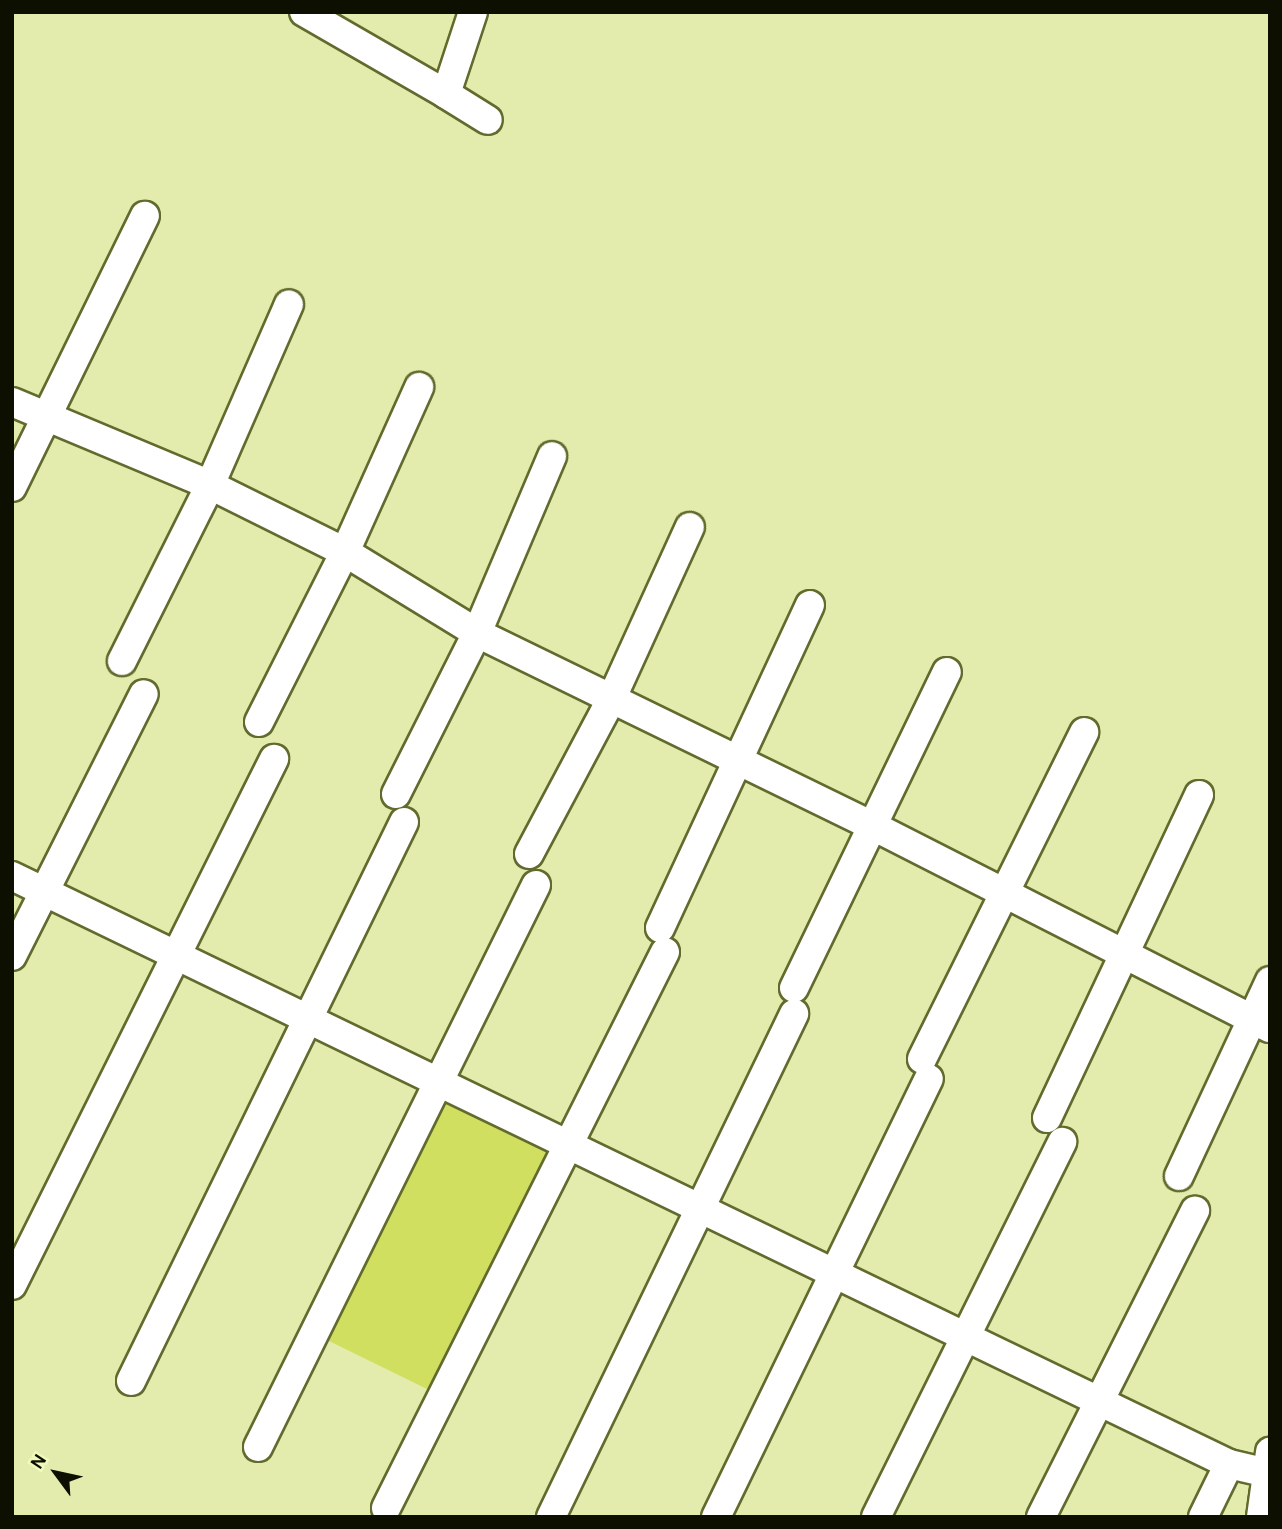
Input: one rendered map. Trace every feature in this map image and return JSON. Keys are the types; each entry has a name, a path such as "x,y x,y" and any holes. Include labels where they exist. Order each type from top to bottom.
{"street":[{"path":"304,12 488,120"},
{"path":"446,94 473,12"},
{"path":"12,487 49,420 145,216"},
{"path":"122,661 210,485 289,304"},
{"path":"259,722 345,552 419,387"},
{"path":"12,402 49,420 210,485 345,552 477,633 873,826 1003,895 1260,1023"},
{"path":"396,794 477,633 552,457"},
{"path":"529,855 611,700 690,527"},
{"path":"386,1508 568,1142 663,940 737,762 810,605"},
{"path":"551,1517 702,1208 873,826 947,672"},
{"path":"12,956 144,694"},
{"path":"716,1517 837,1272 1003,895 1084,732"},
{"path":"12,1285 274,758"},
{"path":"1047,1118 1199,795"},
{"path":"131,1381 404,822"},
{"path":"12,876 568,1142 1229,1464 1268,1463 1261,1517"},
{"path":"258,1447 536,885"},
{"path":"1179,1176 1260,1023 1270,981"},
{"path":"876,1517 1062,1142"},
{"path":"1041,1517 1195,1211"},
{"path":"1203,1517 1229,1464"}],"green space":[{"path":"447,1100 548,1150 429,1390 327,1340"}]}
